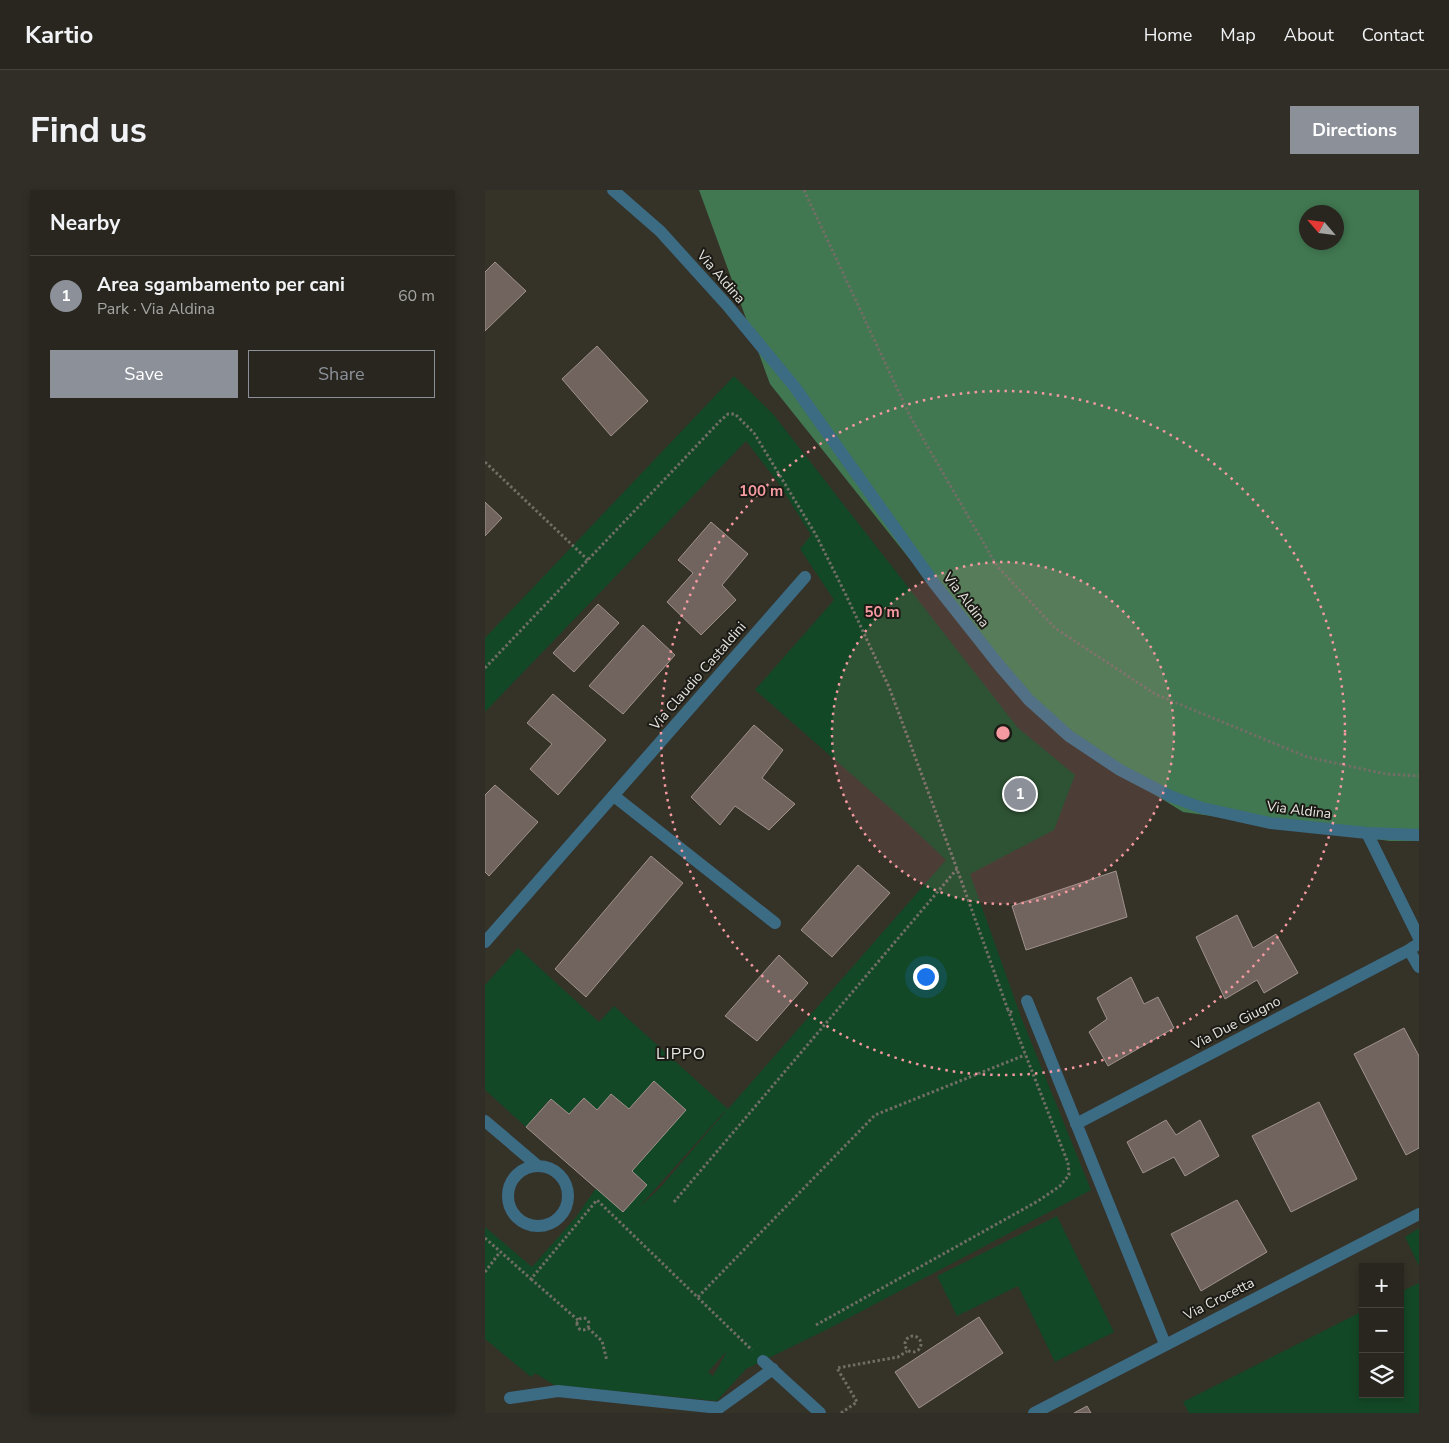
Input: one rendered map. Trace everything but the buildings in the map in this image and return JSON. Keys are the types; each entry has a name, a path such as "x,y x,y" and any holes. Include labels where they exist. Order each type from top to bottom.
{"street":[{"name":"Via Aldina","path":"613,190 660,231 727,305 795,386 933,583 1029,700 1054,724 1089,751 1119,770 1170,796 1202,808 1270,823 1367,833 1419,835"},
{"name":"Via Claudio Castaldini","path":"485,942 805,577"},
{"path":"614,796 775,923"},
{"path":"1367,833 1415,924 1419,938"},
{"path":"1414,947 1419,967"},
{"name":"Via Due Giugno","path":"1076,1124 1414,947"},
{"path":"1029,1007 1165,1344"},
{"path":"485,1121 538,1166 548,1167 557,1172 566,1185 568,1200 565,1210 551,1224 540,1226 523,1222 516,1217 508,1200 508,1190 512,1180 523,1170 538,1166"},
{"name":"Via Crocetta","path":"1034,1413 1419,1214"},
{"path":"510,1398 558,1391 719,1408 768,1365 820,1413"}],"path":[{"path":"804,190 911,418 997,566 1055,628 1155,694 1307,757 1386,774 1419,776"},
{"path":"485,668 721,420 728,414 735,414 754,433 816,535 889,687 1008,1010 1068,1163 1069,1174 1060,1186 1038,1201 816,1325"},
{"path":"485,462 588,560"},
{"path":"674,1202 957,869"},
{"path":"1008,1010 1021,1017 1029,1007"},
{"path":"698,1297 875,1115 1025,1055"},
{"path":"531,1279 597,1200 768,1365"},
{"path":"485,1238 579,1321 579,1328 583,1330 588,1328"},
{"path":"485,1272 500,1252"},
{"path":"579,1321 582,1318 587,1320 588,1328 602,1341 607,1361"},
{"path":"911,1336 916,1337 920,1341 920,1349 912,1353 907,1351 904,1346 905,1341 911,1336"},
{"path":"841,1413 857,1402 837,1368 899,1357 907,1351"}],"green space":[{"path":"699,190 1419,190 1419,841 1390,841 1183,812 1083,750 983,651 770,384"},
{"path":"734,376 773,414 1018,728 1075,775 1054,830 970,874 1021,1017 1091,1190 826,1330 746,1369 717,1401 554,1385 535,1373 531,1377 485,1339 485,1227 532,1267 576,1217 596,1188 624,1211 647,1185 632,1171 686,1110 654,1081 629,1109 611,1094 597,1110 583,1098 569,1114 550,1099 526,1127 485,1090 485,985 518,948 599,1022 614,1006 728,1109 946,860 905,821 755,690 834,600 800,549 811,535 777,481 746,441 485,712 485,638","holes":["724,1112 659,1189 639,1207","726,1353 713,1376 708,1372"]},
{"path":"1057,1216 1114,1332 1055,1362 1018,1286 957,1316 937,1276"},
{"path":"1419,1228 1419,1266 1405,1237"},
{"path":"1419,1283 1419,1413 1189,1413 1183,1402 1359,1313 1359,1398 1404,1398 1404,1290"}],"place":[{"name":"Area sgambamento per cani","path":"1020,794"}],"district":[{"name":"LIPPO","path":"681,1054"}]}
